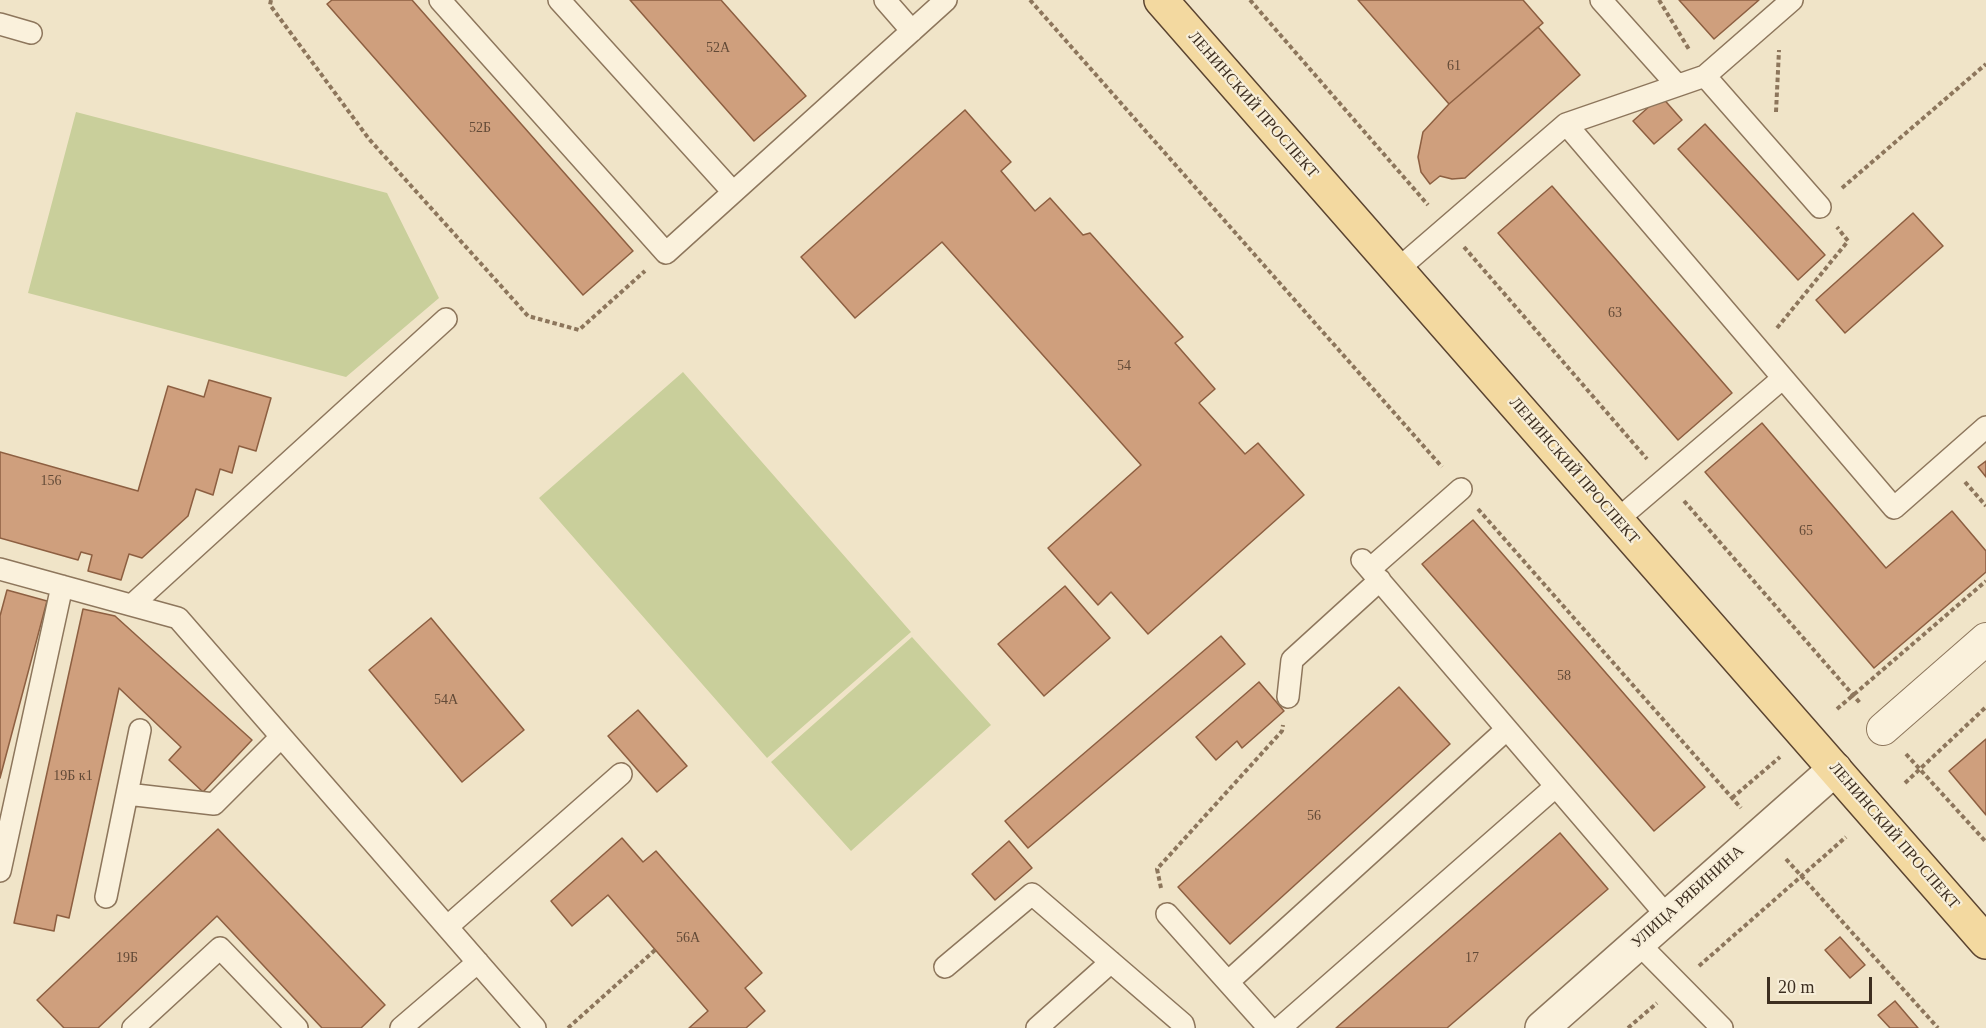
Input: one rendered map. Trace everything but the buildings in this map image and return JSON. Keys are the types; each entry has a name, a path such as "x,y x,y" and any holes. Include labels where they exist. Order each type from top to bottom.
{"main road":[{"name":"ЛЕНИНСКИЙ ПРОСПЕКТ","path":"1161,0 1986,942"}],"street":[{"path":"1883,729 1986,639"},
{"name":"УЛИЦА РЯБИНИНА","path":"1542,1028 1835,769"}],"lane":[{"path":"440,0 666,253 946,0"},
{"path":"559,0 733,192"},
{"path":"885,0 912,31"},
{"path":"1602,0 1677,85"},
{"path":"1397,270 1566,124 1705,76 1786,5"},
{"path":"0,24 31,33"},
{"path":"1705,76 1820,207"},
{"path":"1566,124 1894,508 1986,427"},
{"path":"132,605 446,319"},
{"path":"1617,520 1783,378"},
{"path":"1288,698 1292,660 1371,570 1461,489"},
{"path":"0,569 178,618 535,1028"},
{"path":"1371,570 1667,916"},
{"path":"0,872 62,586"},
{"path":"106,897 140,730"},
{"path":"1228,981 1506,730"},
{"path":"127,794 214,804 281,737"},
{"path":"447,927 621,774"},
{"path":"1280,1028 1556,787"},
{"path":"945,967 1032,894 1183,1024 1184,1028"},
{"path":"1167,914 1269,1028"},
{"path":"1637,942 1722,1028"},
{"path":"133,1028 220,948 297,1028"},
{"path":"401,1028 478,962"},
{"path":"1037,1028 1111,962"}],"path":[{"path":"271,0 270,5 369,139 528,316 579,330 666,253"},
{"path":"1030,0 1748,815"},
{"path":"1250,0 1853,695 1986,842"},
{"path":"1659,0 1705,76"},
{"path":"1774,154 1786,5"},
{"path":"1759,350 1848,241 1820,207 1986,64"},
{"path":"1837,709 1986,581"},
{"path":"1167,914 1157,868 1282,731 1288,698"},
{"path":"1905,783 1986,706"},
{"path":"1732,798 1781,757"},
{"path":"1628,1028 1846,837"},
{"path":"1785,857 1938,1028"},
{"path":"568,1028 656,950"}],"green space":[{"path":"76,112 387,193 439,298 346,377 28,293"},
{"path":"683,372 911,632 767,758 539,498"},
{"path":"912,637 991,725 851,851 771,762"}]}
